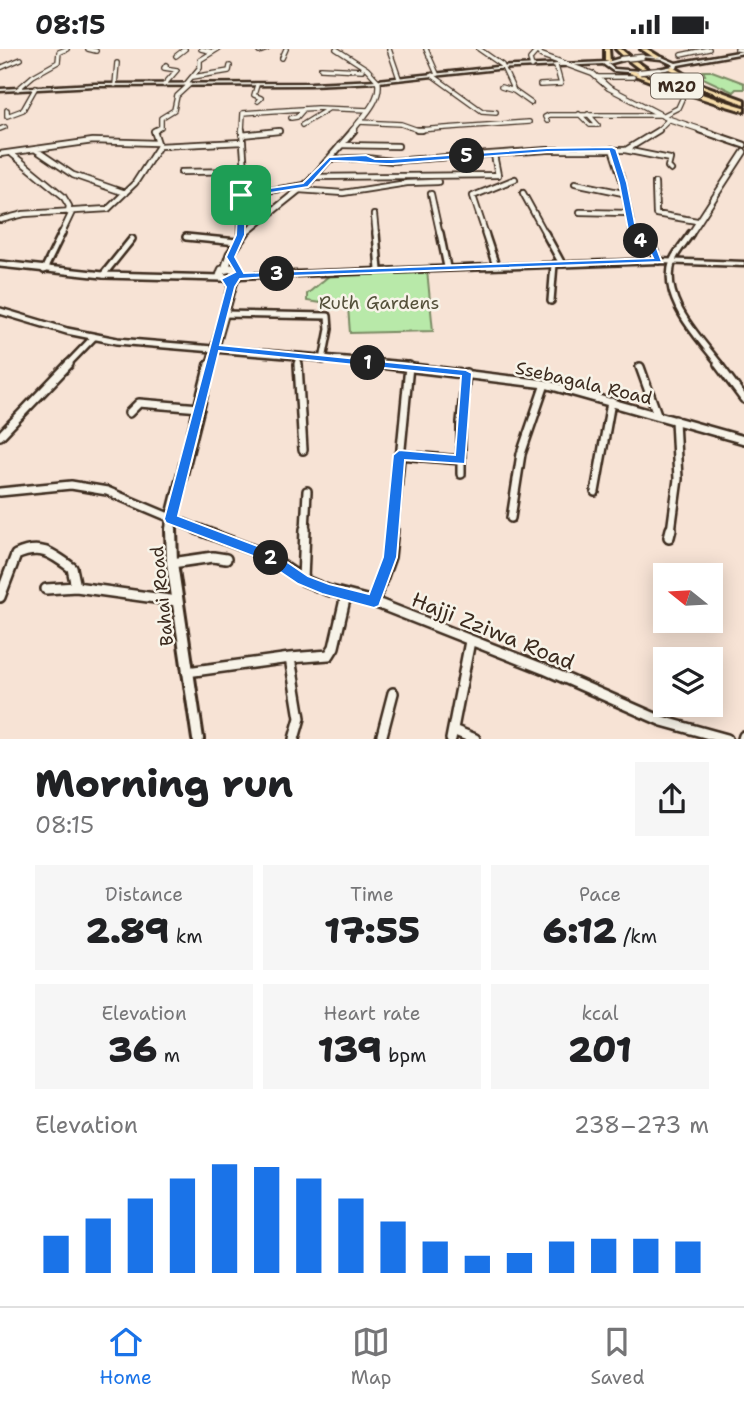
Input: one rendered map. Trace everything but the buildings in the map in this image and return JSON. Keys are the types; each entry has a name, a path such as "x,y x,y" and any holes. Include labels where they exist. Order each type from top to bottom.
{"highway":[{"path":"607,49 608,64"},
{"name":"M20","path":"618,49 634,63 678,86 744,107"},
{"name":"M20","path":"626,49 650,68 670,78 744,107"},
{"path":"643,49 657,57"},
{"path":"674,66 698,85 744,107"},
{"path":"632,74 744,107"}],"main road":[{"path":"0,90 115,85 257,85 378,81 504,67 608,64 621,59 711,57 744,51"},
{"path":"608,64 632,74 711,57"},
{"path":"667,59 674,66"},
{"path":"237,273 659,261 744,264"}],"street":[{"path":"18,89 33,76 58,62 61,50 67,49"},
{"path":"88,49 96,51"},
{"path":"176,56 185,49"},
{"path":"201,49 213,52"},
{"path":"0,220 24,214 106,210 141,175 158,144 154,132 161,127 161,118 174,110 177,96 201,65 200,59 218,49"},
{"path":"259,52 267,49"},
{"path":"282,58 286,49"},
{"path":"336,49 368,70 378,81"},
{"path":"389,49 399,78"},
{"path":"426,49 434,74 482,111 488,125"},
{"path":"479,49 504,67 514,91"},
{"path":"681,55 709,49 720,56"},
{"path":"737,49 744,51"},
{"path":"532,67 530,59 536,50 596,77 612,90 669,119 744,145"},
{"path":"0,68 21,59"},
{"path":"115,85 117,63"},
{"path":"164,85 177,70 164,68 166,65"},
{"path":"193,77 229,71 230,66"},
{"path":"540,85 560,85 556,66"},
{"path":"321,68 368,70"},
{"path":"596,77 632,74"},
{"name":"Bahai Road","path":"198,739 172,563 171,519 223,314 225,277 230,257 241,235 305,185 329,159 369,110 380,90 378,81"},
{"path":"257,85 254,95 261,98 258,101"},
{"path":"501,86 531,103"},
{"path":"7,110 7,116 22,113 29,105 36,87"},
{"path":"547,121 546,116 549,115 662,115 678,109 682,99"},
{"path":"241,235 241,195 246,171 242,142 244,113 330,108 369,110"},
{"path":"302,125 330,108"},
{"path":"291,118 297,117 304,109"},
{"path":"482,111 496,112"},
{"path":"579,114 590,125 598,125 588,114"},
{"path":"623,150 656,133 669,119"},
{"path":"359,121 401,124 415,130 529,122"},
{"path":"0,129 5,127"},
{"path":"242,135 279,131"},
{"path":"0,154 99,141 158,144 242,142"},
{"path":"340,145 398,146"},
{"path":"612,149 623,183 633,235 653,248 659,261"},
{"path":"329,159 366,158 392,162 612,149 670,159 668,167 671,170"},
{"path":"36,150 73,175 125,193"},
{"path":"744,152 673,261 671,289 674,303 744,399"},
{"path":"12,154 63,196 69,206 70,212 44,270"},
{"path":"313,177 498,175 494,155"},
{"path":"181,172 246,171"},
{"path":"496,265 473,196 515,179"},
{"path":"299,190 343,193 407,183 438,182"},
{"path":"575,183 624,193"},
{"path":"655,183 656,214 697,221"},
{"path":"241,195 305,185"},
{"path":"523,193 558,264 551,300"},
{"path":"431,194 447,267"},
{"path":"580,212 627,213"},
{"path":"374,215 379,270"},
{"path":"186,237 237,242"},
{"path":"103,275 132,240"},
{"path":"0,264 103,275 225,277 237,273 230,257"},
{"name":"Bahai Road","path":"225,277 237,273"},
{"name":"Ssebagala Road","path":"0,311 94,337 127,342 409,366 545,384 744,440"},
{"path":"223,314 328,316 329,329 323,360"},
{"path":"0,436 94,337"},
{"path":"298,358 303,450"},
{"path":"374,601 390,557 409,366"},
{"path":"640,367 657,414"},
{"path":"461,474 466,373"},
{"path":"511,518 521,454 545,384"},
{"path":"595,492 611,402"},
{"path":"129,413 139,403 200,408"},
{"path":"669,537 675,516 681,471 675,420"},
{"path":"399,455 461,460"},
{"name":"Hajji Zziwa Road","path":"0,492 83,486 107,491 266,555 303,580 346,595 374,601 544,669 653,717 727,739"},
{"path":"303,580 307,491"},
{"path":"0,597 16,555 31,548 54,554 72,568 76,587"},
{"path":"172,563 213,557 226,559"},
{"path":"46,589 76,587 177,601"},
{"path":"187,672 330,655 346,595"},
{"path":"470,641 452,734 475,739"},
{"path":"290,658 300,718 294,739"},
{"path":"381,739 393,694"}],"green space":[{"path":"703,71 712,71 744,83 744,89 736,89 733,92 699,76 705,75"},
{"name":"Ruth Gardens","path":"427,270 433,331 350,333 348,307 307,301 307,294 330,275"}],"route":[{"path":"241,195 241,235 230,257 240,272 238,276 230,287 214,348 466,373 461,422 461,460 399,455 390,557 374,601 327,590 303,580 266,555 171,519 201,404 214,348 223,314 230,287 225,279 238,276 265,274 659,261 653,248 633,235 620,169 612,149 547,150 392,162 366,158 329,159 305,185 241,195"}]}
